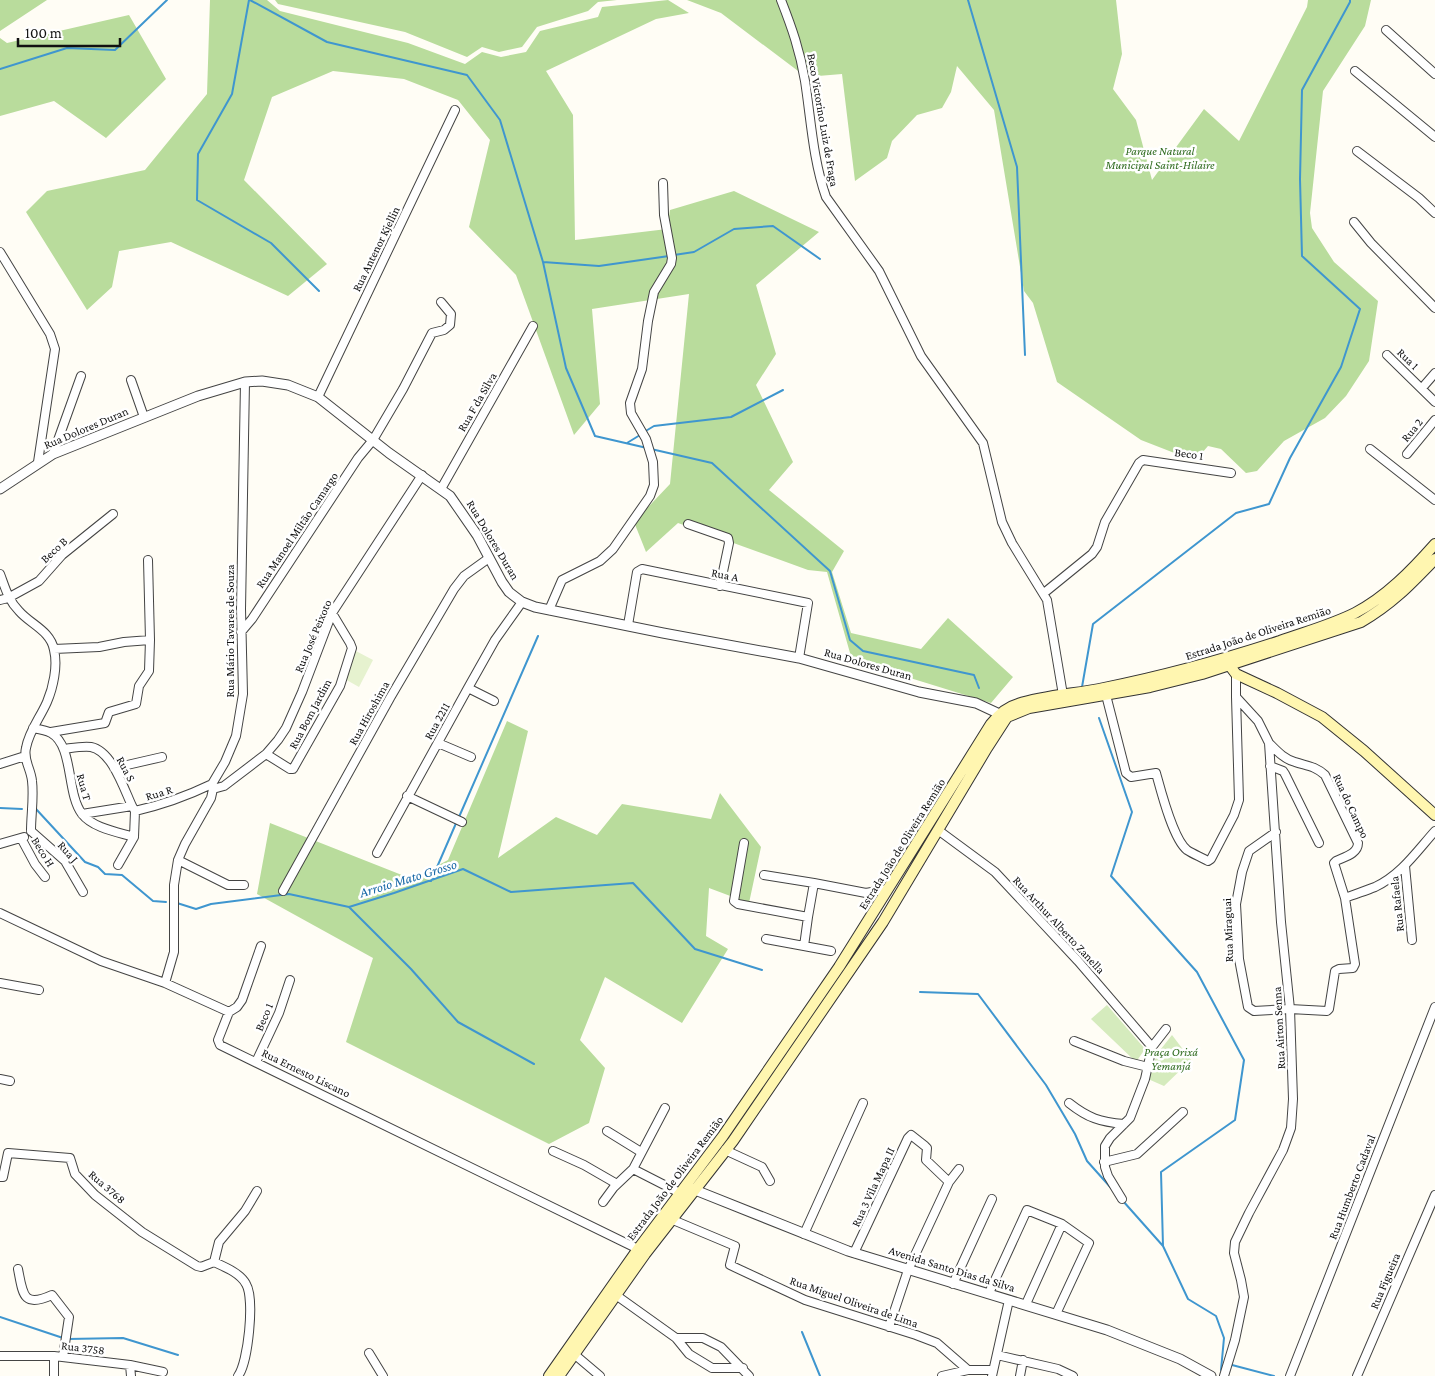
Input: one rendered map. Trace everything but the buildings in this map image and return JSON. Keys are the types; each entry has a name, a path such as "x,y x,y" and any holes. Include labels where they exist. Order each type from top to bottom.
{"main road":[{"name":"Estrada João de Oliveira Remião","path":"1004,715 1170,674 1227,662 1355,613 1389,590 1435,544"},
{"name":"Estrada João de Oliveira Remião","path":"549,1376 577,1333 614,1293 672,1220 687,1190 726,1150 728,1139 840,967 991,724 1017,704 1063,695 1106,695 1150,687 1361,622 1383,609 1413,582 1435,558"},
{"path":"1227,662 1236,674 1322,717 1364,751 1435,815"},
{"name":"Estrada João de Oliveira Remião","path":"559,1376 614,1293 638,1249 728,1139 900,895 995,735 1004,715"},
{"path":"888,890 897,891 900,895"}],"street":[{"name":"Beco Victorino Luiz de Fraga","path":"781,0 796,38 805,82 812,141 826,197 879,271 922,356 983,443 1002,522 1015,548 1044,593 1063,695"},
{"path":"1386,30 1435,74"},
{"path":"1355,70 1435,138"},
{"name":"Rua Antenor Kjellin","path":"318,397 455,110"},
{"path":"1357,151 1419,198 1435,213"},
{"path":"549,610 562,580 600,561 613,549 650,496 654,485 653,462 646,440 631,413 630,403 642,369 652,300 672,258 664,215 663,184"},
{"path":"1354,222 1371,243 1435,308"},
{"path":"0,252 50,334 55,349 38,462"},
{"name":"Rua Manoel Miltão Camargo","path":"241,632 252,619 358,458 373,440 403,389 432,333 444,330 450,324 451,314 441,302"},
{"name":"Rua F da Silva","path":"441,489 533,326"},
{"name":"Rua 1","path":"1387,355 1435,402"},
{"path":"1422,388 1435,373"},
{"path":"53,454 81,376"},
{"path":"131,380 144,417"},
{"name":"Rua Dolores Duran","path":"0,489 38,462 53,454 198,396 245,382 262,381 288,385 318,397 450,496 490,558 502,582 522,602 549,610 799,658 919,692 976,703 1004,715"},
{"name":"Rua Mário Tavares de Souza","path":"165,983 174,952 174,885 178,860 211,798 213,787 236,736 243,694 241,632 245,382"},
{"name":"Rua 2","path":"1407,454 1435,420"},
{"path":"1370,449 1435,500"},
{"name":"Beco 1","path":"1044,593 1092,554 1097,547 1105,522 1143,460 1231,473"},
{"name":"Rua José Peixoto","path":"213,787 224,786 266,754 278,740 286,728 302,692 332,613 422,476"},
{"name":"Beco B","path":"0,600 8,598 39,580 62,555 112,514"},
{"path":"688,524 728,538 729,543 720,586"},
{"name":"Rua Hiroshima","path":"283,891 390,698 454,589 464,576 490,558"},
{"path":"33,728 51,732 105,723 109,712 136,704 139,686 149,671 148,560"},
{"name":"Rua A","path":"628,625 639,570 808,603 799,658"},
{"path":"0,574 8,598 19,612 37,625 48,637 54,649 55,666 52,687 46,704 33,728 26,748 25,756 32,780 31,831 21,838 0,844"},
{"name":"Rua 2211","path":"377,853 495,640 522,602"},
{"name":"Rua Bom Jardim","path":"266,754 293,769 340,686 352,648 332,613"},
{"path":"54,649 99,648 124,642 150,640"},
{"path":"1106,695 1126,773 1132,777 1156,774 1166,808 1179,839 1186,849 1208,861 1211,859 1234,815 1239,800 1236,674"},
{"path":"468,688 494,702"},
{"name":"Rua Airton Senna","path":"1224,1376 1235,1340 1244,1297 1242,1280 1234,1253 1234,1242 1248,1212 1283,1150 1291,1128 1293,1099 1290,1009 1269,743 1258,721 1236,697"},
{"name":"Rua T","path":"51,732 64,749 72,788 77,806 82,814 90,821 102,827 134,837"},
{"path":"438,743 471,757"},
{"name":"Rua do Campo","path":"1269,743 1284,758 1317,768 1325,774 1358,843 1358,848 1355,852 1334,863 1345,898"},
{"name":"Rua S","path":"64,749 90,747 100,750 114,768 134,809 134,837 118,866"},
{"path":"0,764 25,756"},
{"path":"114,768 162,757"},
{"path":"1270,766 1286,774 1319,843"},
{"name":"Rua R","path":"82,814 154,807 213,787"},
{"path":"407,796 462,822"},
{"name":"Rua Arthur Alberto Zanella","path":"938,830 995,872 1078,961 1152,1047"},
{"name":"Rua J","path":"31,831 65,861 83,892"},
{"path":"1290,1009 1324,1011 1329,1009 1335,971 1355,967 1345,898 1376,886 1392,877 1405,866 1435,831"},
{"name":"Rua Miraguai","path":"1276,832 1249,851 1242,872 1236,904 1239,959 1248,1007 1251,1010 1290,1009"},
{"name":"Beco H","path":"21,838 35,864 45,877"},
{"path":"744,843 734,901 738,904 808,917"},
{"path":"178,860 228,885 244,885"},
{"name":"Rua Rafaela","path":"1405,866 1412,940"},
{"path":"764,875 866,893 888,890"},
{"path":"804,946 814,883"},
{"path":"866,893 878,906"},
{"path":"0,913 101,961 165,983 229,1012 237,1007 242,1000 261,946"},
{"path":"766,939 831,951"},
{"name":"Beco 1","path":"256,1062 279,1013 290,980"},
{"path":"0,983 39,990"},
{"name":"Rua Humberto Cadaval","path":"1290,1376 1435,1006"},
{"name":"Rua Ernesto Liscano","path":"229,1012 218,1043 638,1249"},
{"path":"1122,1199 1108,1176 1104,1162 1105,1146 1110,1138 1130,1118 1145,1079 1152,1047 1166,1028"},
{"path":"1074,1041 1148,1067"},
{"path":"0,1078 10,1081"},
{"path":"804,1234 863,1103"},
{"path":"1069,1103 1095,1120 1104,1123 1124,1124"},
{"path":"603,1202 617,1184 634,1169 641,1152 666,1108"},
{"path":"1104,1162 1137,1154 1183,1112"},
{"path":"607,1131 641,1152"},
{"name":"Rua 3 Vila Mapa II","path":"854,1253 908,1138 911,1136 926,1146 926,1160 949,1182"},
{"path":"726,1150 762,1167 770,1180"},
{"path":"553,1151 584,1165 617,1184"},
{"name":"Rua 3768","path":"0,1177 3,1177 8,1153 70,1158 75,1174 84,1184 142,1232 197,1266 201,1267 214,1262"},
{"path":"634,1169 687,1190"},
{"path":"889,1327 908,1270 949,1182 959,1169"},
{"name":"Avenida Santo Dias da Silva","path":"687,1190 854,1253 1107,1330 1180,1359 1211,1376"},
{"path":"238,1376 242,1370 248,1334 250,1298 246,1285 240,1277 214,1262 219,1242 245,1211 257,1191"},
{"name":"Rua Figueira","path":"1357,1376 1435,1194"},
{"path":"953,1284 992,1198"},
{"path":"988,1294 1027,1210 1062,1224 1089,1243 1056,1314"},
{"name":"Rua Miguel Oliveira de Lima","path":"672,1220 733,1245 735,1249 730,1265 805,1300 937,1343 968,1370"},
{"path":"1026,1304 1062,1224"},
{"path":"18,1270 22,1292 27,1299 34,1302 52,1295 70,1317 54,1376"},
{"path":"614,1293 676,1338 689,1354 712,1368 743,1368"},
{"path":"942,1376 968,1370 992,1373 1009,1300"},
{"path":"676,1338 703,1338 721,1347 749,1376"},
{"path":"369,1353 383,1376"},
{"path":"574,1354 600,1376"},
{"path":"997,1355 1058,1369 1071,1376"},
{"name":"Rua 3758","path":"0,1356 58,1356 130,1365 163,1372"},
{"path":"1020,1376 1023,1360"},
{"path":"130,1365 131,1376"}],"green space":[{"path":"0,0 47,0 0,31"},
{"path":"210,0 267,0 280,11 408,43 465,64 482,52 501,57 526,52 540,31 598,17 602,7 668,0 689,13 656,19 546,71 573,115 575,240 667,229 670,210 734,191 819,232 756,285 776,354 756,385 793,462 769,490 844,551 832,572 851,633 921,649 948,618 1013,677 991,703 852,660 827,572 808,570 678,523 646,552 634,522 670,484 689,294 592,309 600,404 574,435 516,275 469,227 490,140 458,100 404,79 333,71 272,97 244,180 327,264 288,296 171,242 119,251 112,287 87,310 26,212 47,191 145,170 207,94"},
{"path":"275,0 617,0 598,2 588,11 537,27 522,47 499,52 482,47 467,57 405,32 278,4"},
{"name":"Parque Natural Municipal Saint-Hilaire","path":"687,0 1116,0 1122,54 1113,89 1136,120 1152,180 1204,109 1239,141 1307,7 1308,0 1371,0 1365,26 1323,91 1310,213 1312,228 1334,262 1378,301 1369,361 1346,396 1325,418 1284,441 1257,471 1246,473 1221,449 1208,446 1195,461 1141,440 1057,382 1033,303 1024,291 994,110 957,66 951,92 942,108 917,115 892,141 887,158 855,181 842,74 806,77 721,13"},
{"path":"129,15 166,79 106,138 54,101 0,116 0,38 7,43"},
{"path":"354,650 373,660 359,687 343,678"},
{"path":"507,721 528,731 498,858 556,817 597,835 622,804 711,819 720,793 761,847 749,903 709,888 706,936 728,949 682,1023 605,977 580,1040 605,1068 589,1123 549,1144 346,1042 373,958 257,894 270,823 412,879 448,860"},
{"path":"1107,1005 1145,1049 1136,1062 1091,1019"},
{"name":"Praça Orixá Yemanjá","path":"1172,1035 1191,1060 1164,1086 1148,1079 1157,1054"}],"waterway":[{"path":"0,69 67,48 115,50 167,0"},
{"path":"249,0 232,94 198,154 197,200 271,243 319,291"},
{"path":"250,0 327,42 467,75 500,120 543,262 566,368 595,436 647,448"},
{"path":"968,0 1017,167 1025,355"},
{"path":"1082,687 1093,624 1236,513 1269,504 1290,458 1341,367 1360,309 1302,256 1300,179 1302,90 1350,0"},
{"path":"674,255 694,252 734,229 773,226 820,259"},
{"path":"543,262 599,266 669,256"},
{"path":"644,432 654,426 731,417 783,390"},
{"path":"627,443 640,435"},
{"path":"651,449 712,463 830,571 850,640 863,651 974,675 979,688"},
{"path":"459,817 538,636"},
{"path":"1099,718 1132,812 1111,876 1197,972 1244,1060 1235,1120 1161,1172 1163,1246"},
{"name":"Arroio Mato Grosso","path":"0,808 22,809"},
{"name":"Arroio Mato Grosso","path":"36,809 85,862 98,867 105,874 122,875 153,901 166,902"},
{"path":"431,881 457,821"},
{"name":"Arroio Mato Grosso","path":"177,903 196,909 211,904 289,894 349,907 463,869 511,892 633,883 695,949 762,970"},
{"path":"349,907 411,969 458,1022 534,1064"},
{"path":"920,992 978,994 1046,1085 1075,1134 1087,1161 1112,1189"},
{"path":"1123,1201 1163,1246 1188,1299 1216,1316 1224,1338 1221,1370"},
{"path":"0,1317 63,1338"},
{"path":"802,1332 820,1376"},
{"path":"68,1339 123,1338 178,1355"},
{"path":"1232,1365 1274,1376"}]}
